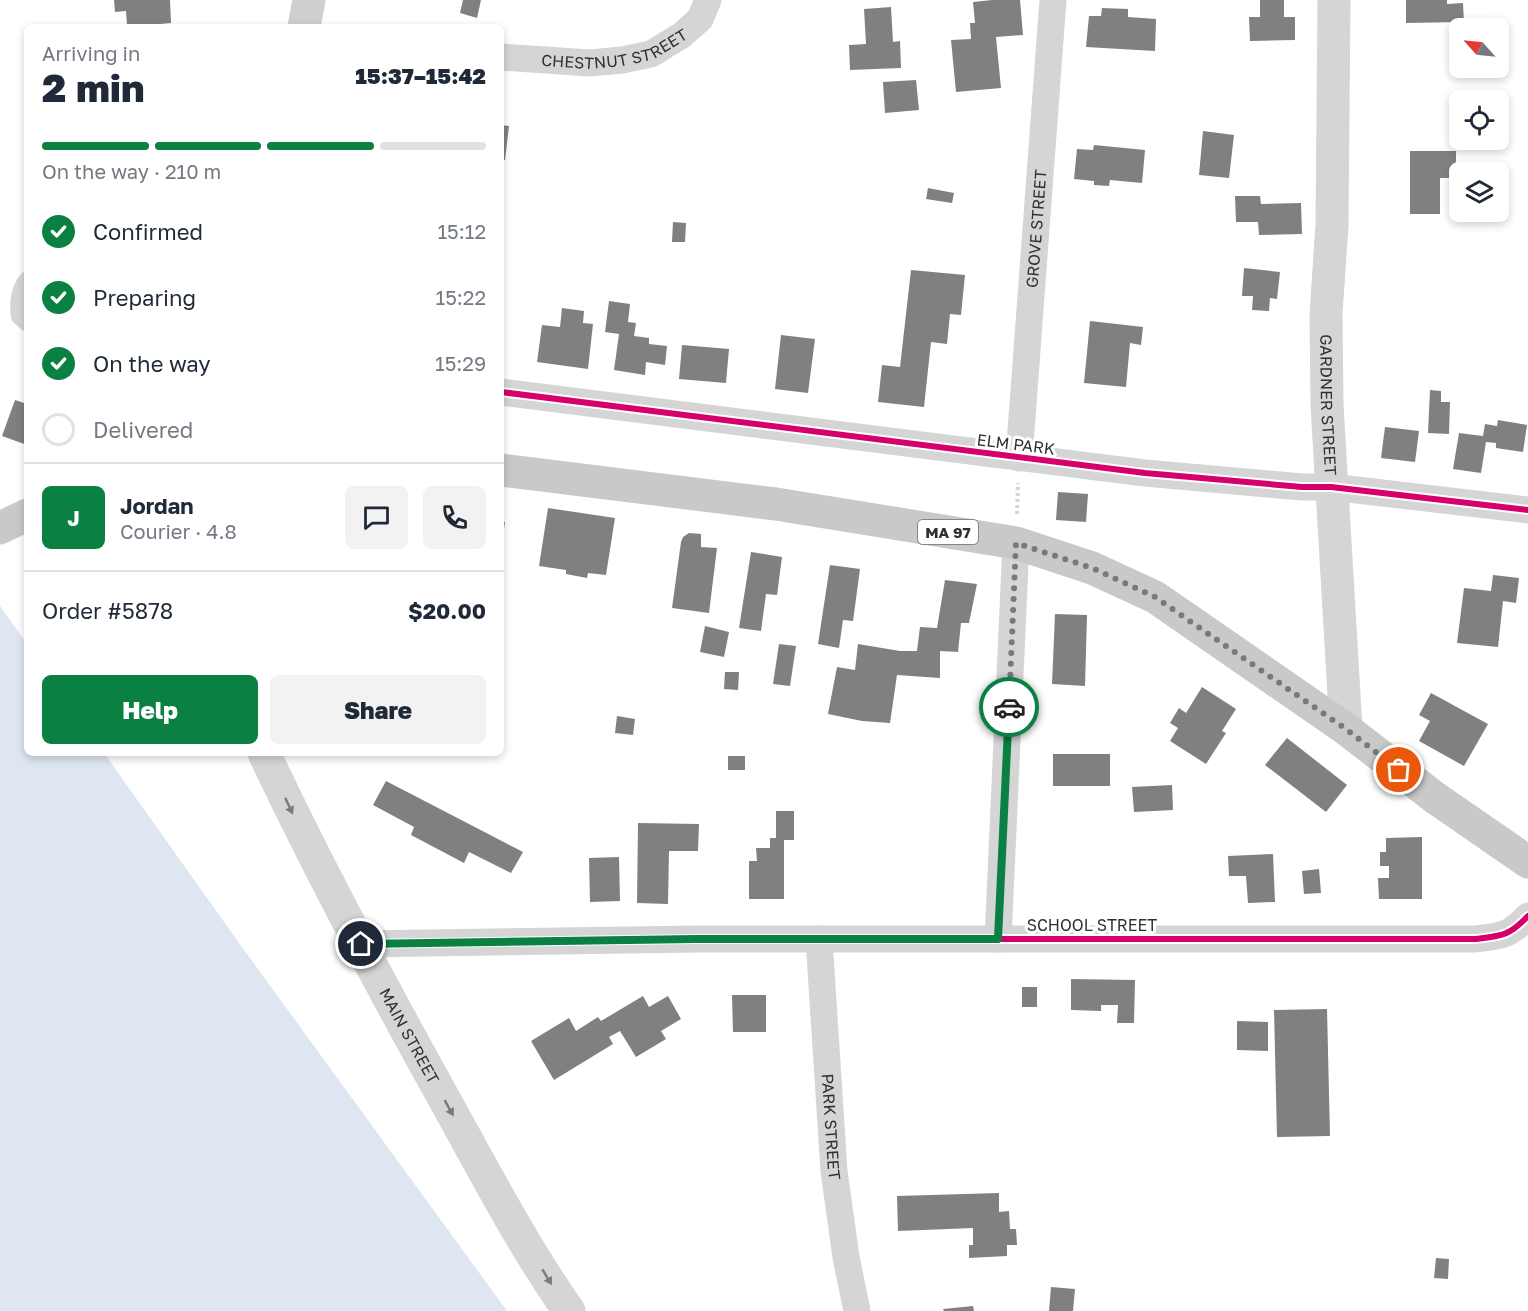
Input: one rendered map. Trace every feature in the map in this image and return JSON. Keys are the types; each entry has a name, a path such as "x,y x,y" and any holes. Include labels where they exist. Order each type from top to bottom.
{"main road":[{"path":"305,24 309,0"},
{"name":"MA 97","path":"504,470 776,504 1016,543 1092,568 1155,597 1346,729 1434,797 1528,862"},
{"path":"0,528 24,516"}],"street":[{"name":"CHESTNUT STREET","path":"504,57 590,63 651,54 682,35 700,19 708,0"},
{"name":"GROVE STREET","path":"1019,458 1053,0"},
{"name":"GARDNER STREET","path":"1334,0 1332,225 1326,314 1327,405 1346,729"},
{"name":"ELM PARK","path":"504,392 1156,474 1302,487 1331,487 1528,510"},
{"path":"998,939 1016,543"},
{"name":"MAIN STREET","path":"265,756 417,1050 498,1195 569,1311"},
{"name":"SCHOOL STREET","path":"361,944 819,939 1475,939 1512,932 1528,916"},
{"name":"PARK STREET","path":"819,939 834,1171 846,1257 857,1311"}],"lane":[{"path":"24,282 16,303 18,317 24,322"}],"path":[{"path":"1016,543 1019,458"}],"shaded area":[{"path":"0,606 24,640 24,756 106,756 507,1311 0,1311"}],"building":[{"path":"114,0 170,0 171,23 127,24 126,11 115,12"},
{"path":"463,0 481,0 477,18 460,13"},
{"path":"1020,0 1023,35 996,37 1001,88 956,92 951,40 971,39 970,23 975,23 973,2"},
{"path":"1260,0 1284,0 1284,17 1295,17 1295,40 1250,41 1249,17 1260,17"},
{"path":"1406,0 1447,0 1447,4 1463,3 1464,18 1449,18 1449,22 1406,23"},
{"path":"891,7 893,42 900,41 901,68 850,70 849,45 866,44 864,9"},
{"path":"1102,8 1128,9 1128,17 1156,19 1155,51 1086,47 1089,16 1101,16"},
{"path":"916,80 919,110 885,113 883,82"},
{"path":"504,125 509,126 504,160"},
{"path":"1203,131 1234,135 1229,178 1199,175"},
{"path":"1094,145 1145,150 1142,183 1110,180 1109,186 1094,185 1094,181 1074,179 1077,149 1093,150"},
{"path":"1410,151 1456,151 1456,162 1449,162 1449,178 1440,178 1440,214 1410,214"},
{"path":"928,188 954,193 952,203 926,199"},
{"path":"1235,196 1260,196 1261,204 1301,203 1302,234 1259,235 1258,222 1236,222"},
{"path":"673,222 686,223 685,242 672,242"},
{"path":"1244,268 1280,272 1277,299 1270,298 1269,311 1252,310 1253,296 1242,296"},
{"path":"911,270 965,275 961,315 950,314 947,344 931,342 924,407 878,402 882,365 900,367"},
{"path":"609,301 630,304 628,322 636,323 634,336 649,338 649,344 667,346 665,365 646,362 645,375 614,370 619,334 605,332"},
{"path":"562,308 584,311 583,323 593,324 588,369 537,362 542,325 560,327"},
{"path":"1090,321 1143,327 1141,345 1130,343 1126,387 1084,383"},
{"path":"781,335 815,339 808,393 775,389"},
{"path":"682,345 729,349 726,383 679,379"},
{"path":"1430,390 1441,391 1441,402 1450,402 1449,434 1428,433"},
{"path":"15,400 24,403 24,444 2,436"},
{"path":"1498,420 1527,425 1523,452 1496,448 1496,443 1486,442 1481,473 1453,469 1459,433 1483,436 1485,424 1497,426"},
{"path":"1385,427 1419,431 1415,462 1381,458"},
{"path":"1058,492 1088,494 1086,522 1056,520"},
{"path":"548,508 615,518 606,575 588,573 587,578 566,574 566,570 539,566"},
{"path":"689,533 701,534 701,547 717,548 709,613 672,608 681,542 683,537"},
{"path":"751,552 782,557 777,595 766,594 761,631 739,628"},
{"path":"830,565 860,569 853,621 843,620 839,648 818,644"},
{"path":"1493,575 1519,578 1516,603 1503,601 1498,647 1457,643 1464,588 1491,591"},
{"path":"945,580 977,584 969,623 961,623 958,652 940,651 940,678 897,675 890,723 862,721 828,714 837,667 855,670 858,644 900,651 917,651 920,627 937,628"},
{"path":"1055,614 1087,615 1085,686 1052,684"},
{"path":"705,626 729,632 724,657 700,652"},
{"path":"779,644 796,646 790,686 773,684"},
{"path":"725,672 739,672 738,690 724,689"},
{"path":"1202,687 1236,709 1222,731 1226,733 1206,764 1170,741 1178,728 1170,723 1179,708 1186,713"},
{"path":"1431,693 1488,724 1464,766 1419,741 1430,721 1419,715"},
{"path":"617,716 635,719 633,735 615,733"},
{"path":"1287,738 1347,785 1326,812 1265,765"},
{"path":"1053,754 1110,754 1110,786 1053,786"},
{"path":"728,756 745,756 745,770 728,770"},
{"path":"386,781 523,852 511,873 469,852 464,863 411,835 414,827 373,805"},
{"path":"1172,785 1173,810 1134,812 1132,787"},
{"path":"776,811 794,811 794,840 784,840 784,899 749,899 749,861 757,861 756,848 770,848 770,838 776,838"},
{"path":"638,823 699,824 698,851 669,851 668,904 637,903"},
{"path":"1422,837 1422,899 1379,899 1378,878 1389,878 1389,866 1380,866 1380,852 1386,852 1386,838"},
{"path":"1273,854 1275,902 1248,903 1246,876 1229,876 1228,856"},
{"path":"619,857 620,901 590,902 589,858"},
{"path":"1319,869 1321,893 1304,894 1302,871"},
{"path":"1071,979 1135,980 1134,1023 1117,1023 1118,1005 1101,1005 1101,1011 1071,1010"},
{"path":"1022,987 1037,987 1037,1007 1022,1007"},
{"path":"732,995 766,995 766,1032 733,1032"},
{"path":"643,996 649,1007 668,996 681,1019 661,1031 666,1039 636,1057 620,1031 609,1037 613,1044 554,1080 531,1041 569,1018 576,1031 598,1017 601,1021"},
{"path":"1327,1009 1330,1136 1277,1137 1274,1010"},
{"path":"1237,1021 1268,1022 1268,1051 1237,1050"},
{"path":"999,1193 999,1212 1009,1211 1010,1229 1016,1229 1017,1245 1007,1245 1007,1256 969,1258 969,1245 973,1245 973,1228 898,1231 897,1196"},
{"path":"1436,1258 1449,1259 1448,1279 1434,1278"},
{"path":"1051,1287 1075,1289 1073,1311 1049,1311"},
{"path":"973,1306 974,1311 944,1311 943,1309"}],"cycle path":[{"path":"504,392 1145,473 1302,487 1331,487 1528,510"},
{"path":"361,944 696,939 1475,939 1505,934 1516,928 1528,916"}],"way so far":[{"path":"1009,707 1016,543 1092,568 1155,597 1346,729 1399,770"}],"route":[{"path":"361,944 696,939 998,939 1009,707"}]}
